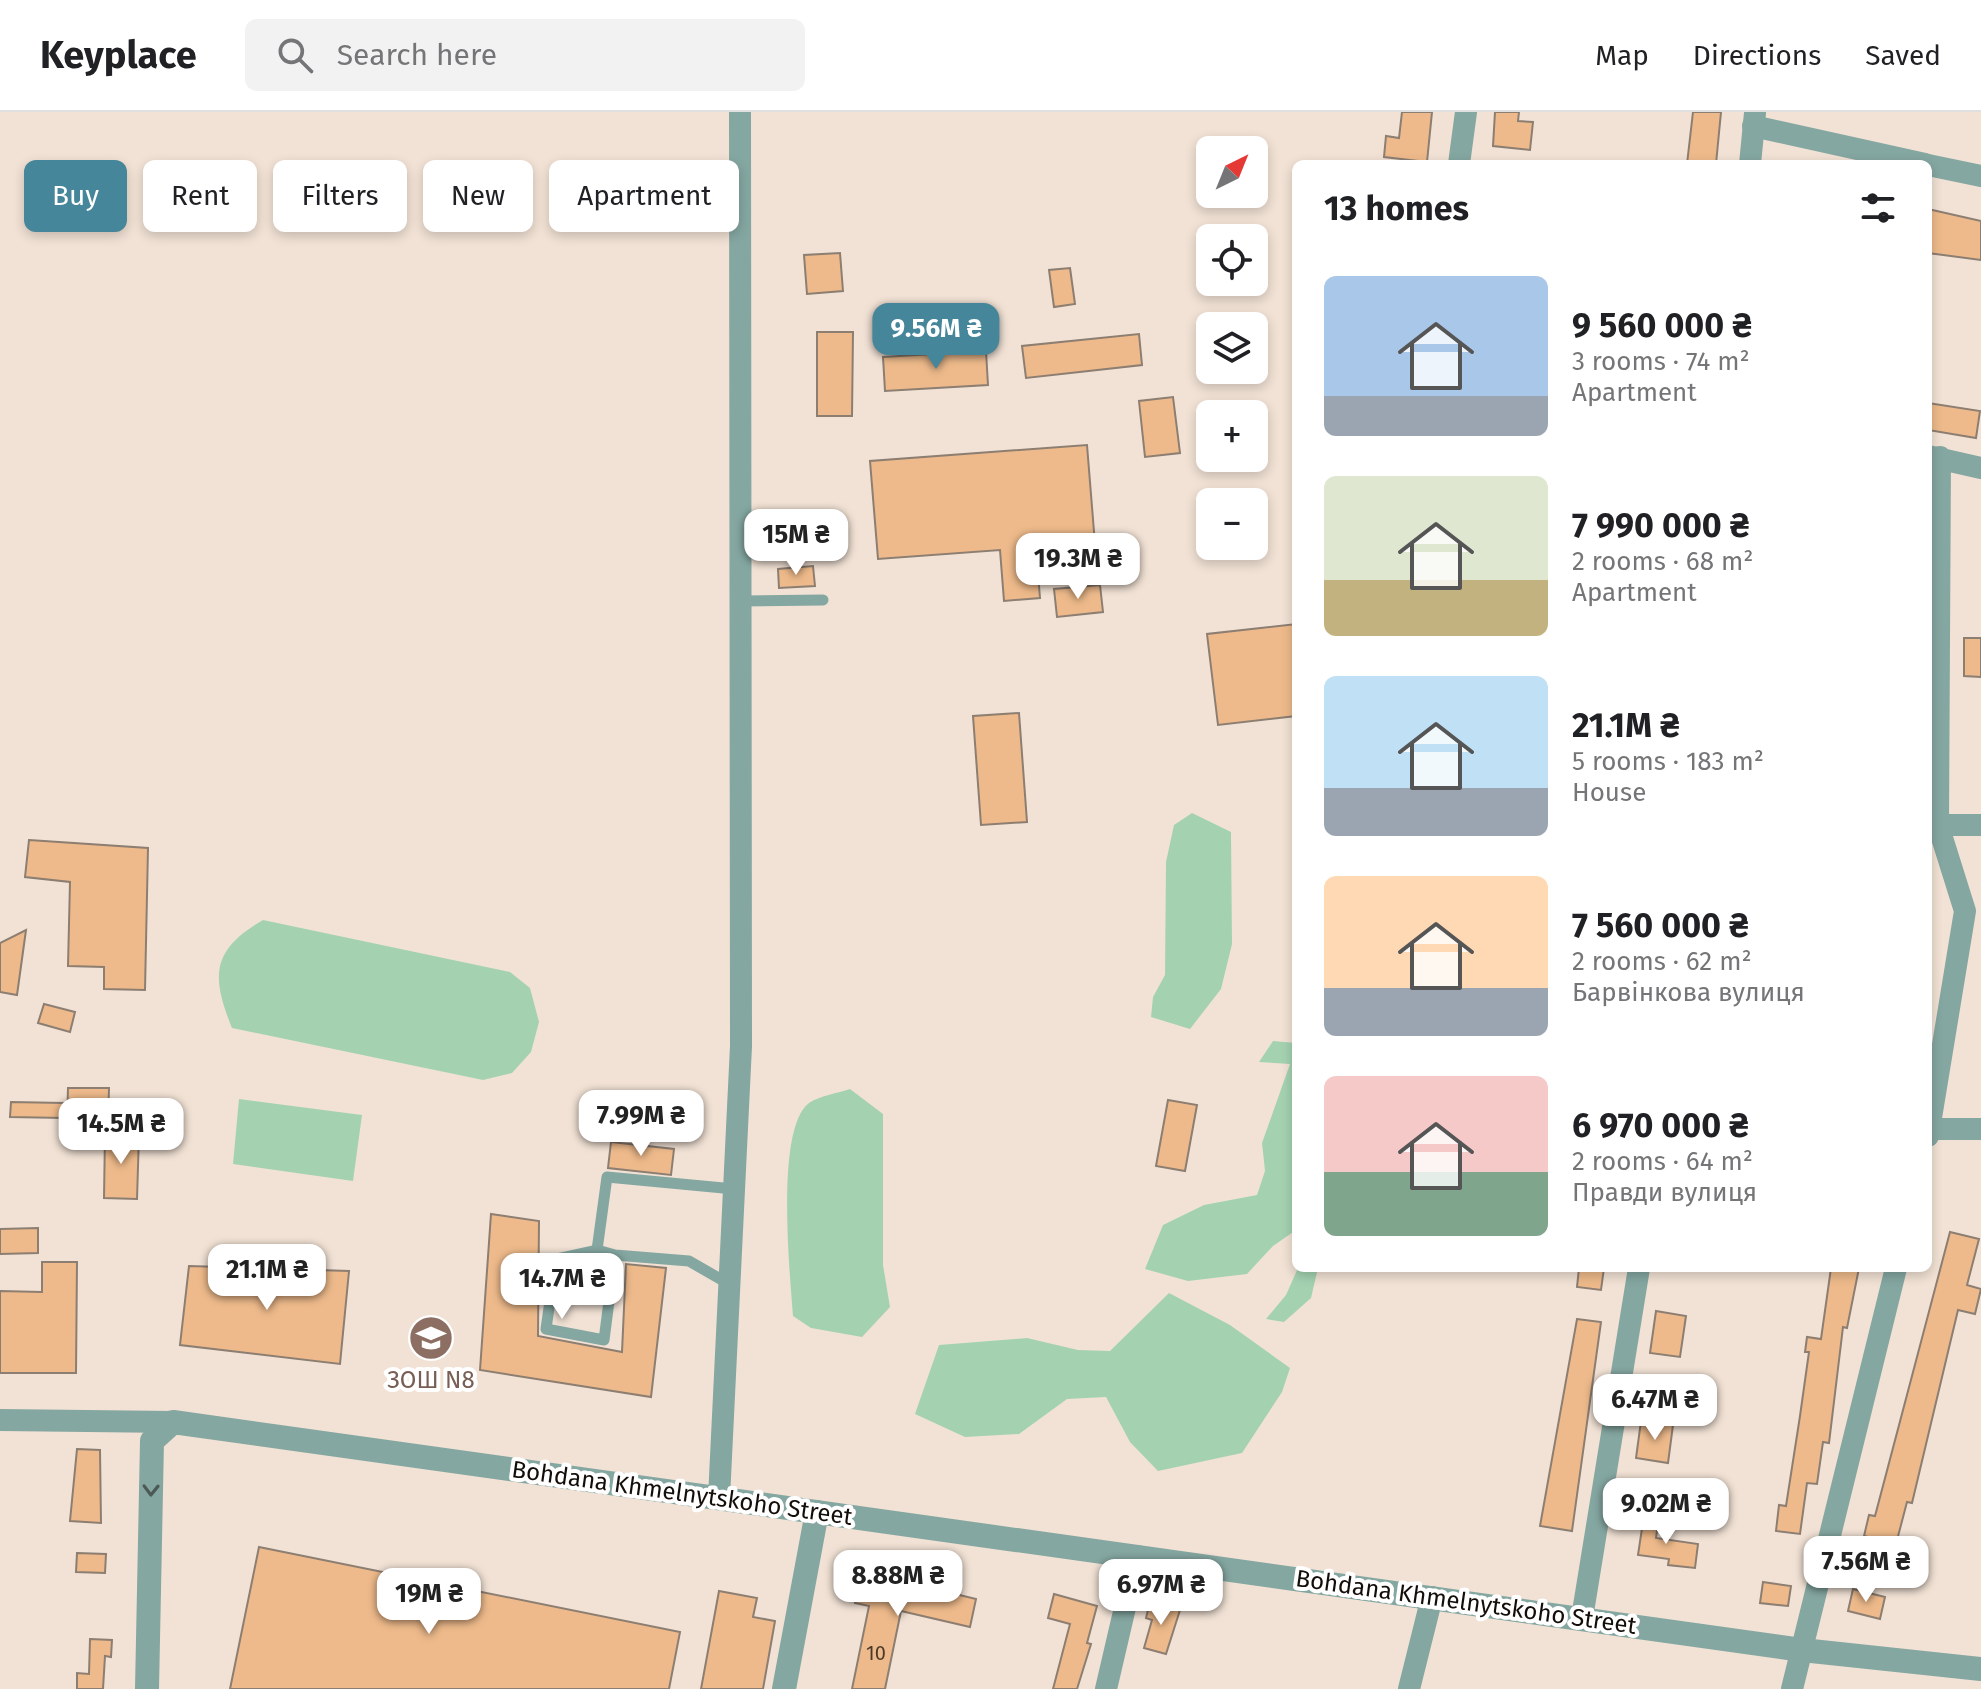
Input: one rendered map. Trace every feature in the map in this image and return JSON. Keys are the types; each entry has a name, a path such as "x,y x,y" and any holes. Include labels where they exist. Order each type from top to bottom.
{"street":[{"path":"719,1498 741,1046 740,112"},
{"path":"1460,160 1466,112"},
{"path":"1750,160 1754,119 1912,160"},
{"path":"1932,165 1981,176"},
{"path":"1932,1114 1965,911 1933,825 1934,457 1981,468"},
{"path":"1933,825 1981,825"},
{"path":"1932,1132 1981,1129"},
{"path":"1582,1618 1638,1272"},
{"path":"1792,1689 1895,1272"},
{"name":"Bohdana Khmelnytskoho Street","path":"0,1420 173,1422 1802,1650 1981,1669"},
{"path":"147,1689 152,1441 173,1422"},
{"path":"784,1689 817,1512"},
{"path":"1106,1689 1137,1556"},
{"path":"1409,1689 1432,1597"}],"lane":[{"path":"741,601 823,600"},
{"path":"597,1250 607,1177 734,1189"},
{"path":"615,1255 604,1340 546,1329 556,1259 597,1250 615,1255 689,1261 729,1285"}],"green space":[{"path":"1192,813 1231,832 1232,944 1221,989 1190,1029 1151,1017 1153,997 1165,975 1166,862 1174,825"},
{"path":"263,920 510,972 530,988 539,1022 531,1052 512,1073 483,1080 232,1028 221,993 220,966 233,942"},
{"path":"1273,1041 1292,1043 1292,1233 1273,1246 1247,1274 1188,1281 1145,1269 1163,1225 1204,1205 1257,1195 1265,1171 1262,1143 1290,1064 1259,1062"},
{"path":"850,1089 883,1114 883,1265 890,1307 862,1337 811,1328 793,1316 788,1237 788,1171 798,1118 809,1103"},
{"path":"239,1099 362,1115 353,1181 233,1164"},
{"path":"1296,1272 1317,1272 1311,1298 1284,1322 1266,1319 1286,1295"},
{"path":"1169,1293 1230,1325 1290,1368 1282,1392 1242,1453 1158,1471 1130,1442 1106,1397 1067,1399 1019,1434 965,1437 915,1414 939,1345 1027,1338 1078,1350 1110,1351"}],"building":[{"path":"1402,112 1432,112 1427,160 1384,157 1386,136 1399,138"},
{"path":"1495,112 1519,112 1518,121 1533,122 1530,150 1493,146"},
{"path":"1693,112 1721,112 1716,160 1687,160"},
{"path":"1932,210 1981,221 1981,260 1932,254"},
{"path":"840,253 843,291 807,294 804,255"},
{"path":"1070,268 1075,304 1054,307 1049,270"},
{"path":"817,332 853,332 852,416 817,416"},
{"path":"1139,334 1142,365 1026,378 1022,346"},
{"path":"986,351 988,385 885,391 883,357"},
{"path":"1173,397 1180,453 1145,457 1139,401"},
{"path":"1932,404 1980,411 1976,438 1932,431"},
{"path":"1087,445 1095,544 1036,549 1040,598 1004,601 1000,550 878,559 870,461"},
{"path":"813,566 815,586 779,588 778,569"},
{"path":"1100,585 1103,612 1057,617 1054,589"},
{"path":"1292,624 1292,716 1218,725 1207,634"},
{"path":"1964,638 1981,638 1981,677 1964,676"},
{"path":"1019,713 1027,822 981,825 973,716"},
{"path":"29,840 148,848 145,990 104,989 104,967 68,966 70,882 25,877"},
{"path":"26,930 17,995 0,992 0,943"},
{"path":"44,1004 75,1012 70,1032 38,1023"},
{"path":"68,1088 109,1088 108,1123 67,1123"},
{"path":"1168,1100 1197,1105 1185,1171 1156,1166"},
{"path":"11,1102 64,1103 64,1118 10,1117"},
{"path":"105,1134 139,1135 137,1199 104,1198"},
{"path":"611,1142 674,1149 671,1175 608,1168"},
{"path":"491,1214 539,1221 538,1336 622,1352 626,1264 666,1268 651,1397 480,1370"},
{"path":"38,1228 38,1253 0,1254 0,1229"},
{"path":"1950,1232 1979,1239 1967,1285 1981,1289 1975,1314 1958,1310 1912,1503 1907,1502 1896,1544 1864,1536 1869,1515 1875,1516"},
{"path":"42,1262 77,1262 76,1373 0,1373 0,1291 42,1292"},
{"path":"189,1266 349,1271 340,1364 180,1345"},
{"path":"1579,1272 1603,1272 1601,1290 1577,1287"},
{"path":"1830,1272 1858,1272 1847,1328 1843,1327 1829,1443 1823,1442 1817,1484 1807,1483 1800,1534 1776,1531 1779,1505 1786,1506 1809,1352 1805,1352 1807,1337 1821,1339"},
{"path":"1656,1311 1686,1316 1680,1357 1650,1353"},
{"path":"1577,1319 1601,1322 1572,1531 1540,1526"},
{"path":"1641,1421 1673,1425 1668,1463 1636,1458"},
{"path":"77,1449 100,1450 101,1523 70,1521"},
{"path":"1644,1515 1659,1517 1656,1538 1698,1544 1695,1568 1668,1565 1669,1559 1638,1555"},
{"path":"259,1547 680,1632 669,1689 230,1689"},
{"path":"77,1553 106,1554 105,1573 76,1572"},
{"path":"882,1565 908,1571 906,1582 976,1599 970,1627 901,1611 885,1689 852,1689 869,1606 855,1603 862,1569 880,1573"},
{"path":"1763,1582 1791,1586 1788,1606 1760,1603"},
{"path":"1853,1589 1885,1597 1880,1619 1848,1611"},
{"path":"719,1591 757,1598 753,1617 775,1621 763,1689 701,1689"},
{"path":"1054,1594 1097,1606 1087,1643 1091,1644 1077,1689 1053,1689 1070,1624 1048,1618"},
{"path":"1150,1602 1180,1610 1166,1654 1144,1648 1152,1620 1146,1618"},
{"path":"90,1639 112,1640 111,1657 105,1656 103,1689 77,1689 77,1673 89,1674"}],"place":[{"name":"ЗОШ N8","path":"431,1338"}]}
